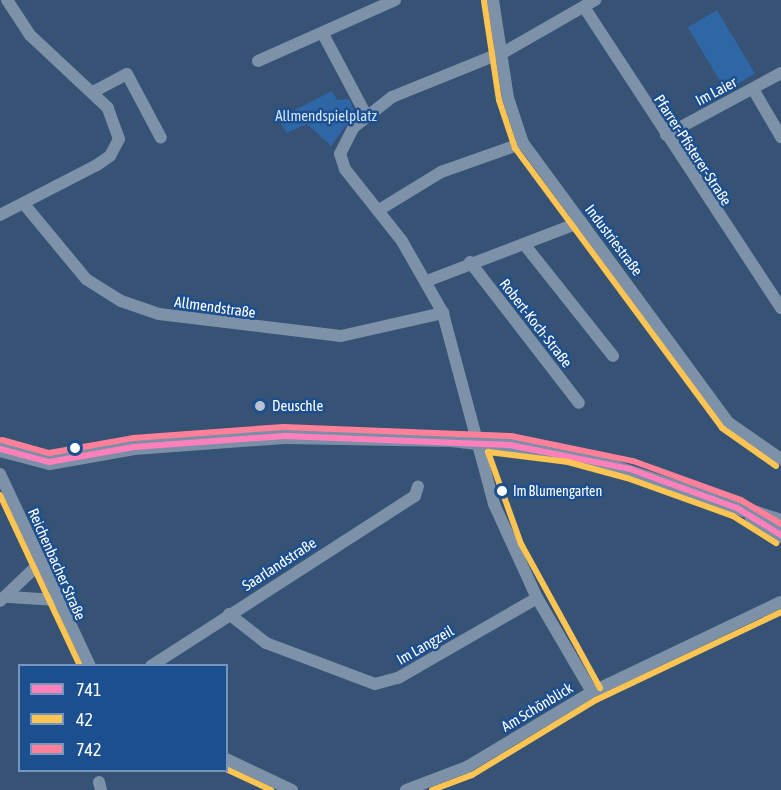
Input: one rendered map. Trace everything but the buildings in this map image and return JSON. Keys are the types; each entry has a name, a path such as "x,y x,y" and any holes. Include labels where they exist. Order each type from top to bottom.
{"main road":[{"path":"0,450 49,462 134,447 285,436 475,441 570,453 630,469 737,508 781,521"},
{"path":"737,508 781,535"}],"street":[{"path":"0,215 110,156 118,128 93,92 30,35 7,0"},
{"path":"258,61 323,34 368,5 395,0"},
{"name":"Industriestraße","path":"493,0 499,52 523,143 729,423 781,459"},
{"path":"592,692 537,598 494,504 475,441 443,313 427,281 379,210 340,158 343,142 366,115 392,97 499,52 596,0"},
{"name":"Pfarrer-Pfisterer-Straße","path":"584,7 781,308"},
{"path":"323,34 366,115"},
{"name":"Im Laier","path":"666,135 781,73"},
{"path":"93,92 127,74 161,138"},
{"path":"753,89 781,137"},
{"path":"379,210 441,172 523,143"},
{"name":"Allmendstraße","path":"24,204 86,279 121,301 159,314 341,336 443,313"},
{"path":"427,281 470,262 581,222"},
{"path":"524,244 613,356"},
{"name":"Robert-Koch-Straße","path":"470,262 579,403"},
{"name":"Reichenbacher Straße","path":"0,474 57,600 89,664"},
{"name":"Saarlandstraße","path":"154,664 415,496 418,486"},
{"path":"5,599 40,563"},
{"name":"Im Langzeil","path":"229,614 231,621 266,643 375,684 398,678 537,598"},
{"path":"5,599 57,600"},
{"name":"Am Schönblick","path":"406,790 466,767 592,692 781,602"},
{"path":"228,760 292,790"}],"green space":[{"path":"717,10 755,73 726,91 688,28"},
{"name":"Allmendspielplatz","path":"332,91 337,100 349,99 355,113 331,146 307,124 286,133 279,118"}],"transit line":[{"name":"42","path":"484,1 499,100 515,148 722,428 776,466"},
{"name":"742","path":"2,440 49,453 133,438 284,427 511,436 633,461 741,500 781,524"},
{"name":"741","path":"0,449 49,462 134,447 285,436 510,445 630,469 737,508 781,535"},
{"name":"42","path":"600,688 521,544 488,452 568,462 627,478 733,516 776,543"},
{"name":"42","path":"0,495 79,664"},
{"name":"42","path":"432,790 472,775 596,700 781,612"},
{"name":"42","path":"228,770 271,790"}],"place":[{"name":"Deuschle","path":"260,406"},
{"name":"Im Blumengarten","path":"502,491"}]}
